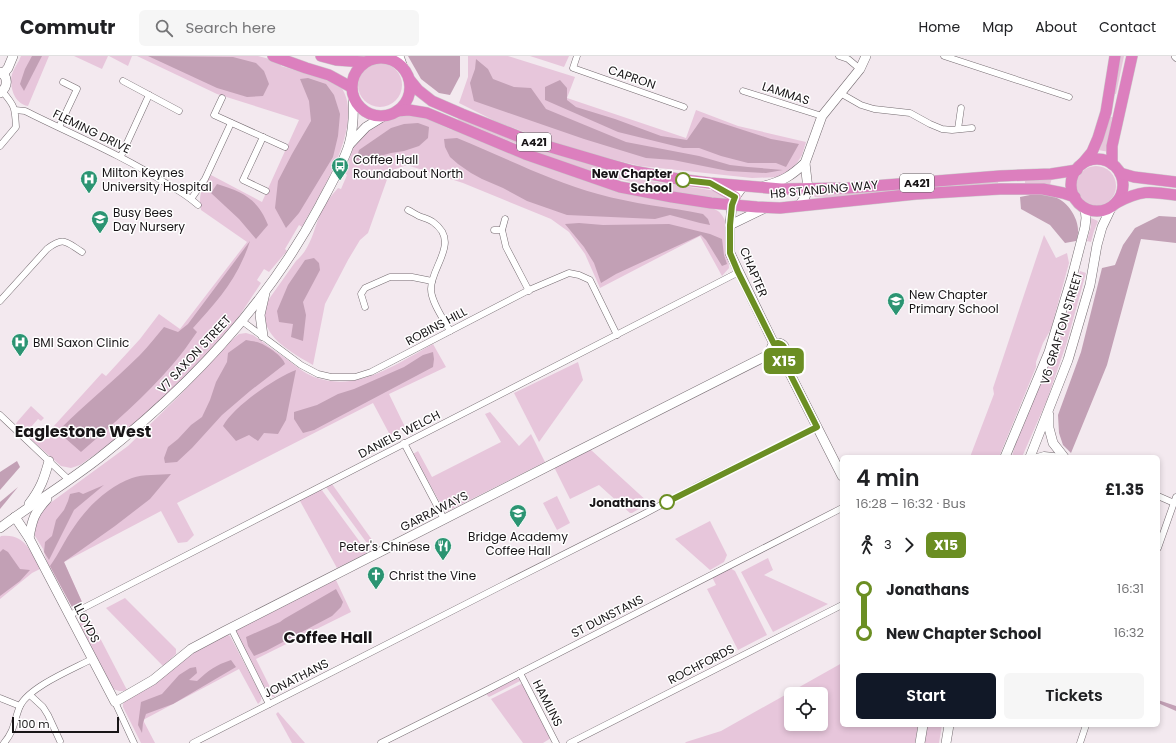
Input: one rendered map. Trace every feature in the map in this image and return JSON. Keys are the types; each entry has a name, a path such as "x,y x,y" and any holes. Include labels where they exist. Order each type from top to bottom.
{"highway":[{"name":"A421","path":"321,56 336,60 386,58 399,64 407,74"},
{"path":"1075,197 1072,190 1073,176 1092,152 1098,138 1106,112 1115,56"},
{"path":"1114,205 1120,197 1123,189 1123,181 1120,173 1112,164 1112,146 1132,56"},
{"path":"278,58 329,75 352,92"},
{"path":"370,59 359,67 355,73 352,80 352,92 357,104 362,109 376,116 384,116"},
{"path":"397,111 404,105 408,97 410,88 407,74"},
{"name":"H8 STANDING WAY","path":"407,74 418,90 432,101 530,141 602,163 633,171 671,178 757,187 780,185 804,197 828,203 916,194 1000,189 1054,190 1075,197"},
{"name":"H8 STANDING WAY","path":"397,111 409,110 427,113 525,154 620,188 672,197 734,201 760,209 780,208 804,197 848,188 1000,176 1052,174 1080,167"},
{"name":"A421","path":"384,116 397,111"},
{"name":"A421","path":"1080,167 1089,161 1097,159 1112,164"},
{"path":"1120,173 1152,180 1176,182"},
{"path":"710,183 734,201"},
{"path":"1085,208 1099,211 1106,209 1132,195 1152,191 1176,194"},
{"name":"A421","path":"1075,197 1085,208"}],"street":[{"path":"0,146 16,128 15,110 11,101 1,92 5,88 7,81 2,73 8,68 13,56"},
{"path":"399,56 407,74"},
{"name":"CAPRON","path":"577,56 573,68 684,107"},
{"path":"839,56 848,59 860,69"},
{"path":"804,197 806,163 822,116 860,69 866,56"},
{"path":"944,56 1069,97"},
{"path":"122,81 179,111"},
{"path":"59,128 77,89 63,82"},
{"name":"LAMMAS","path":"743,91 822,116"},
{"name":"V7 SAXON STREET","path":"0,528 98,459 155,412 193,375 242,321 291,254 336,175 349,145 354,114 352,92"},
{"path":"840,93 861,105 874,109 910,113 942,129 972,128"},
{"path":"121,156 149,96"},
{"path":"222,98 214,115 284,146"},
{"path":"958,129 961,108"},
{"name":"FLEMING DRIVE","path":"15,110 25,111 121,156 150,172 198,205"},
{"name":"V7 SAXON STREET","path":"349,145 366,127 384,116"},
{"path":"191,199 204,179 231,123"},
{"path":"263,137 243,180 266,191"},
{"path":"780,185 806,163"},
{"path":"734,201 743,186"},
{"name":"CHAPTER","path":"734,201 730,225 730,253 774,344"},
{"name":"V6 GRAFTON STREET","path":"1031,455 1068,360 1090,285 1102,227 1114,205"},
{"name":"V6 GRAFTON STREET","path":"1006,455 1049,352 1082,242 1086,218 1085,208"},
{"path":"730,225 760,209"},
{"path":"408,210 418,216 432,221 440,228 444,237 445,248 432,281 431,291 434,301 450,331"},
{"path":"505,219 502,230 506,247 529,291"},
{"path":"494,230 502,230"},
{"path":"0,301 54,243 64,241 82,252"},
{"name":"DANIELS WELCH","path":"70,614 738,272"},
{"name":"ROBINS HILL","path":"242,321 301,365 318,374 331,377 355,377 371,372 529,291 569,273 579,275 590,280 617,335"},
{"path":"365,307 361,294 365,288 390,276 412,277 432,281"},
{"path":"263,336 260,315 266,290"},
{"path":"778,343 785,348 785,353 781,356 777,357 772,353 771,349 774,344 778,343"},
{"name":"GARRAWAYS","path":"115,702 153,680 191,649 230,628 772,353"},
{"path":"781,356 840,472"},
{"path":"1048,411 1049,428 1053,443 1062,455"},
{"path":"0,415 69,480"},
{"name":"JONATHANS","path":"193,743 817,427"},
{"path":"404,443 444,519"},
{"path":"23,511 39,490 43,481 48,460"},
{"path":"29,538 36,513 54,490"},
{"path":"1160,496 1175,500 1160,542"},
{"name":"ST DUNSTANS","path":"381,743 840,509"},
{"name":"LLOYDS","path":"15,517 29,538 70,614 115,702 134,743"},
{"name":"ROCHFORDS","path":"570,743 840,606"},
{"path":"230,628 270,704"},
{"path":"4,743 12,733 20,706 30,695 41,686 92,659"},
{"name":"HAMLINS","path":"520,673 556,743"},
{"path":"30,695 43,707 60,741"},
{"path":"0,698 20,706"},
{"path":"920,743 923,727"},
{"path":"946,743 949,727"},
{"path":"1080,743 1085,727"}],"shaded area":[{"path":"21,56 49,56 28,106 19,102 14,94 11,84 12,74"},
{"path":"32,56 42,56 24,91 20,84 25,69"},
{"path":"74,56 108,56 102,69"},
{"path":"109,56 132,56 128,66"},
{"path":"137,56 258,56 281,62 281,66 305,73 306,70 341,87 347,102 348,119 338,158 329,178 302,227 299,225 285,249 287,251 269,272 264,269 257,280 261,283 238,318 170,392 103,449 80,465 71,468 61,466 19,429 16,424 17,422 31,406 44,418 41,421 38,419 31,427 43,438 102,373 106,376 140,339 159,314 180,329 247,242 201,210 200,195 205,184 211,175 262,202 299,120 217,94"},
{"path":"148,56 233,57 256,63 264,71 269,84 263,96 247,97 217,88"},
{"path":"408,56 460,56 460,76 450,95 439,93 421,79"},
{"path":"468,56 508,56 575,77 567,98 686,138 696,110 738,126 806,142 802,155 797,163 792,169 780,177 752,178 640,166 590,154 497,122 459,103 468,77"},
{"path":"530,56 569,56 564,67"},
{"path":"1117,56 1124,56 1116,94 1111,93"},
{"path":"476,59 488,69 493,79 514,87 531,88 546,109 626,142 699,156 730,165 783,170 766,173 728,171 673,160 646,158 584,139 474,101 470,83 475,69"},
{"path":"384,63 389,64 396,69 401,76 401,94 396,101 389,106 376,107 371,106 364,101 359,94 358,81 359,76 364,69 371,64"},
{"path":"308,78 326,84 334,95 340,114 338,136 333,157 299,213 286,228 275,208 278,181 311,121 309,101 300,79"},
{"path":"560,80 567,88 567,100 576,107 615,119 661,136 687,140 703,117 771,139 799,144 786,167 776,163 748,163 721,156 699,148 683,148 618,132 545,100 545,87"},
{"path":"403,114 430,117 430,120 452,130 454,127 524,157 716,210 721,214 725,221 729,268 722,276 700,236 600,288 585,254 569,232 551,219 463,183 407,165 390,171 368,233 360,240 325,304 313,365 284,347 269,331 265,321 265,311 269,299 308,246 327,202 338,188 341,189 347,175 345,173 351,152 358,140 369,130 389,119"},
{"path":"460,116 627,176 723,192 728,200 664,190 599,174 539,153 458,120"},
{"path":"1108,117 1112,117 1109,152 1098,150"},
{"path":"418,123 429,127 428,138 419,146 362,161 356,160 359,150 391,128 404,124"},
{"path":"457,138 545,176 580,189 624,200 703,214 708,219 710,225 670,215 655,219 567,215 527,201 482,179 458,164 450,157 445,147 444,139"},
{"path":"1100,166 1107,169 1113,175 1116,186 1115,194 1107,203 1100,206 1092,206 1085,203 1077,194 1076,182 1079,175 1088,167"},
{"path":"1052,178 1050,185 1025,184 1025,179"},
{"path":"998,179 998,186 888,191 826,198 815,197 812,194 813,192"},
{"path":"217,184 235,190 248,198 264,216 268,225 256,239 239,219 211,193"},
{"path":"1040,193 1057,198 1064,202 1072,212 1077,223 1078,230 1076,241 1065,243 1050,225 1021,209 1020,197"},
{"path":"1159,216 1176,217 1176,243 1141,239 1107,365 1071,453 1063,445 1059,433 1058,415 1081,352 1102,268 1115,265 1123,245 1135,228"},
{"path":"1091,218 1098,221 1091,242 1087,241 1091,226"},
{"path":"579,223 603,225 669,224 710,234 722,239 727,264 722,266 706,240 701,235 616,274 601,283 594,263 584,247 565,224"},
{"path":"1044,235 1056,258 1067,253 1069,263 1051,329 1043,343 1036,362 1036,367 1000,455 971,455 994,394 993,388"},
{"path":"250,241 244,257 233,278 214,304 193,328 197,332 163,376 140,399 81,452 65,438 59,430 140,355 164,327 178,332 188,324"},
{"path":"314,258 319,263 320,270 303,302 306,315 303,341 291,337 293,324 279,322 277,311 288,285 305,260"},
{"path":"1080,271 1086,273 1066,345 1047,400 1023,455 1012,455 1017,437 1069,309"},
{"path":"246,333 253,335 307,374 330,381 361,379 376,374 433,344 446,367 389,394 405,427 390,435 373,403 177,503 194,535 187,542 178,543 161,511 64,562 82,602 72,607 47,562 43,549 35,536 34,528 42,509 128,446 179,396 233,339 239,334"},
{"path":"246,340 260,343 269,348 281,357 285,364 222,415 177,462 165,463 164,458 168,447 191,425 202,417 216,382 227,362 228,353"},
{"path":"433,352 433,367 314,430 303,433 294,419 294,412 317,405 338,394 354,389 404,367 423,355"},
{"path":"578,362 583,380 539,442 514,393"},
{"path":"296,370 286,420 278,434 264,433 258,441 249,435 236,441 223,426 228,418 245,402 267,386 277,379"},
{"path":"490,412 519,446 531,434 545,462 448,511 444,510 413,454 418,451 432,477 501,442 485,414"},
{"path":"586,450 591,450 649,503 630,513 599,485 570,499 554,467"},
{"path":"17,461 20,467 0,490 0,472"},
{"path":"171,474 150,499 64,562 82,602 72,607 50,566 79,519 99,498 123,482 141,476"},
{"path":"332,484 375,544 374,549 372,550 326,487"},
{"path":"104,485 74,510 49,560 44,552 45,542 52,536 56,520 64,510 70,494 79,492 83,494"},
{"path":"18,487 0,509 0,502"},
{"path":"321,489 368,553 337,568 300,501"},
{"path":"557,496 570,523 557,530 543,503"},
{"path":"710,521 727,555 724,562 710,570 675,539"},
{"path":"0,537 16,537 22,541 42,568 32,573 0,599"},
{"path":"3,549 8,552 20,569 30,570 20,581 0,596 0,552"},
{"path":"768,558 773,570 764,575 828,604 773,632 741,572"},
{"path":"730,568 735,571 767,635 738,650 707,589 716,585 712,577"},
{"path":"335,578 351,612 256,659 275,697 268,695 236,632 237,630"},
{"path":"336,589 343,602 341,607 332,616 254,656 248,646 246,637 280,622"},
{"path":"125,598 176,649 176,654 163,666 106,608"},
{"path":"86,611 127,690 120,691 113,689 80,625 80,619"},
{"path":"226,634 230,636 260,693 261,701 258,704 239,669 143,720 155,743 141,743 123,707 126,699 187,655"},
{"path":"231,660 236,667 173,704 146,714 142,733 138,725 141,702 162,694 179,675 190,668 196,667 197,673 189,680 197,681 213,668"},
{"path":"840,664 840,727 918,727 915,743 685,743 721,731 784,696 784,731 828,731 828,687 799,687"},
{"path":"516,678 522,680 489,697 485,693"},
{"path":"523,683 551,738 543,743 523,743 491,699"},
{"path":"1160,701 1176,706 1176,711 1160,704"},
{"path":"278,712 305,743 292,743 276,714"},
{"path":"927,727 942,727 939,743 923,743"}],"bus line":[{"name":"X15","path":"667,502 817,427 781,356 785,353 785,348 781,343 774,344 730,253 730,225 732,205 735,197 710,183 683,180"}],"place":[{"name":"New Chapter School","path":"683,180"},
{"name":"Coffee Hall Roundabout North","path":"340,181"},
{"name":"Milton Keynes University Hospital","path":"89,194"},
{"name":"Busy Bees Day Nursery","path":"100,234"},
{"name":"New Chapter Primary School","path":"896,316"},
{"name":"BMI Saxon Clinic","path":"20,357"},
{"name":"Jonathans","path":"667,502"},
{"name":"Bridge Academy Coffee Hall","path":"518,528"},
{"name":"Peter's Chinese","path":"443,561"},
{"name":"Christ the Vine","path":"376,590"}],"district":[{"name":"Eaglestone West","path":"83,431"},
{"name":"Coffee Hall","path":"328,637"}]}
